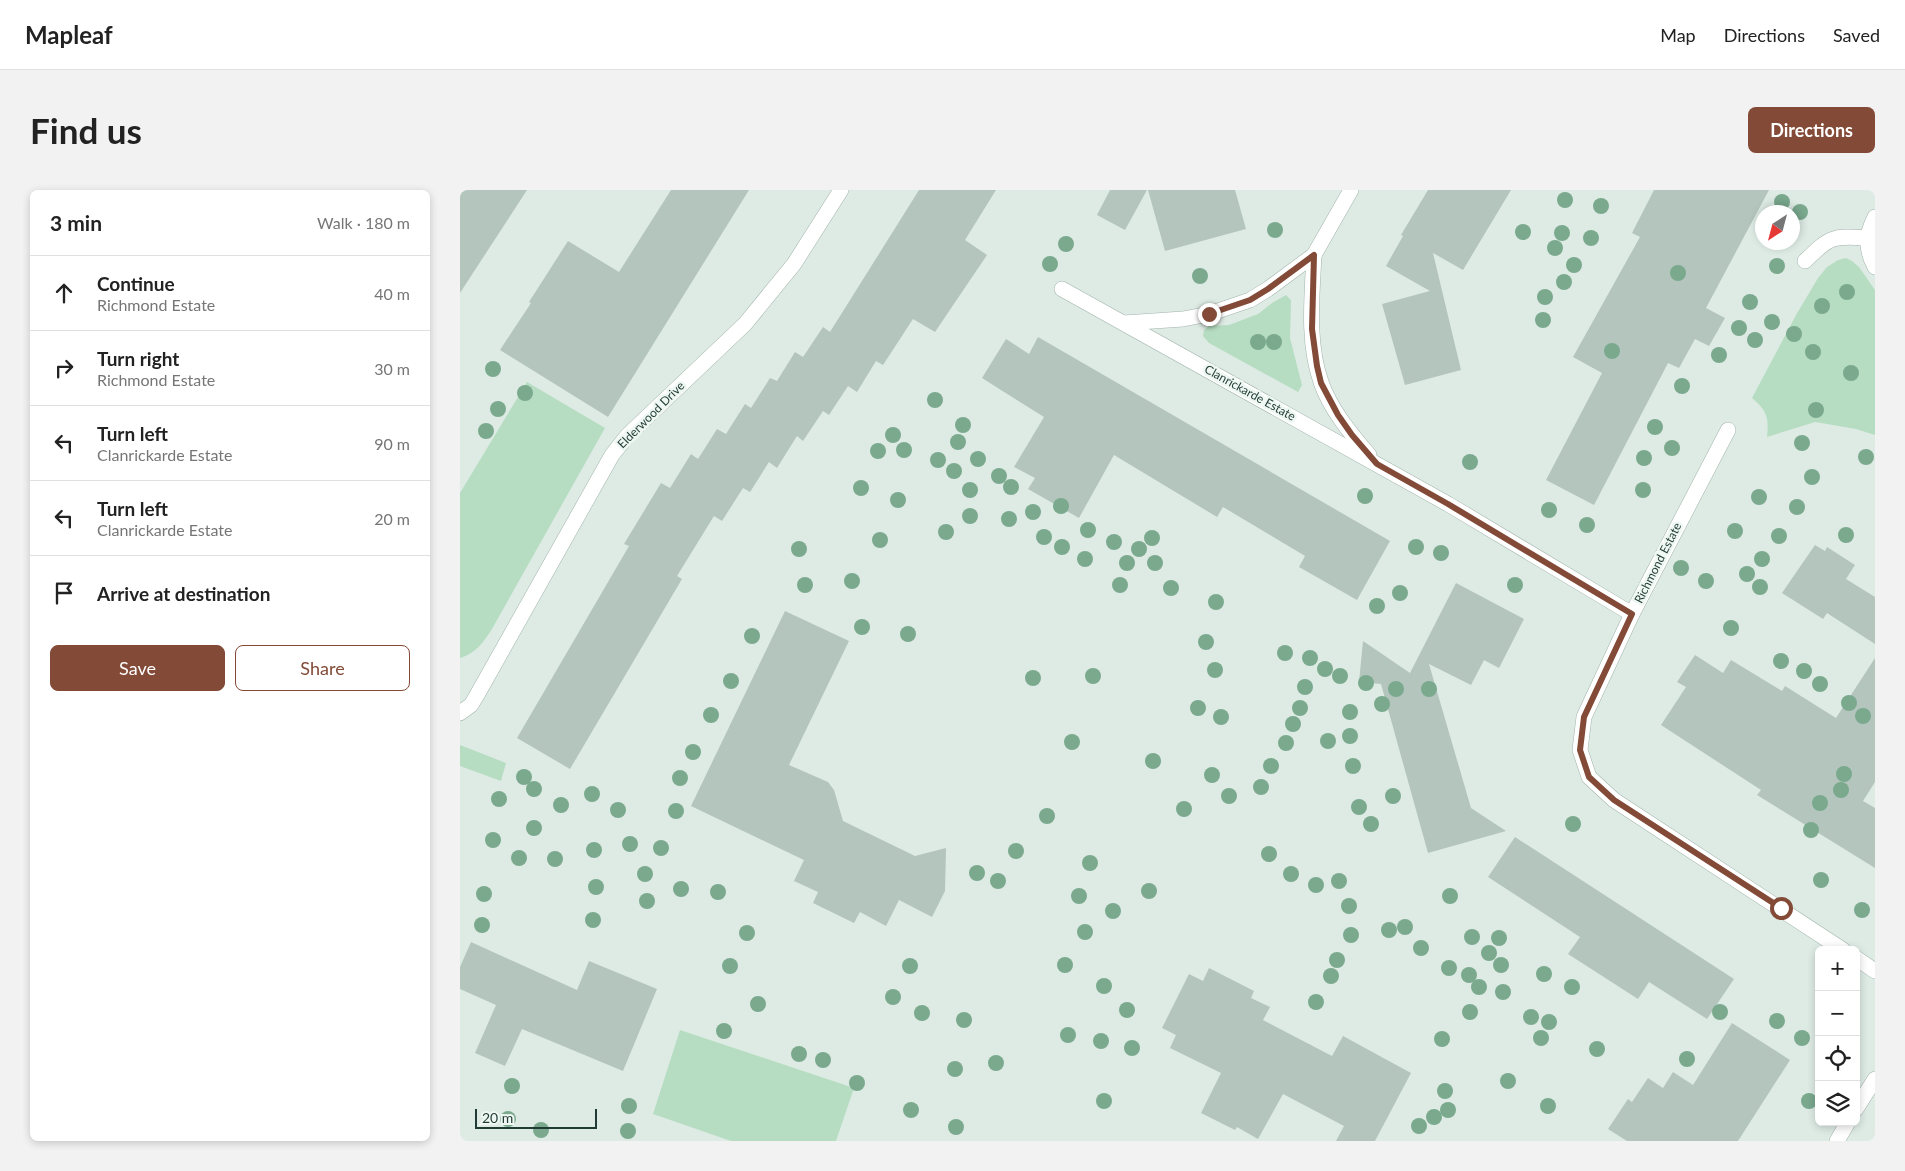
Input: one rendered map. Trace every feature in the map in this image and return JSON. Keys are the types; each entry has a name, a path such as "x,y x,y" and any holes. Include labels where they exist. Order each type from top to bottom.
{"street":[{"name":"Elderwood Drive","path":"460,713 472,705 612,455 628,435 745,324 794,264 840,190"},
{"name":"Clanrickarde Estate","path":"1124,323 1183,319 1209,314 1250,300 1314,255 1351,190"},
{"path":"1875,216 1866,238 1868,253 1875,267"},
{"path":"1805,261 1825,242 1841,236 1866,238"},
{"name":"Clanrickarde Estate","path":"1314,255 1312,329 1321,383 1347,428 1377,464"},
{"name":"Clanrickarde Estate","path":"1062,289 1448,504 1632,614"},
{"name":"Richmond Estate","path":"1728,430 1632,614 1584,717 1580,750 1589,777 1614,800 1837,946"},
{"path":"1860,961 1875,971"},
{"path":"1860,1103 1875,1079"},
{"path":"1837,1141 1846,1126"}],"green space":[{"path":"1846,258 1859,267 1875,290 1875,435 1856,429 1815,422 1767,437 1768,424 1766,415 1752,398 1818,278 1827,267 1838,260"},
{"path":"1286,295 1291,300 1290,338 1302,385 1298,392 1209,343 1203,336 1204,330 1209,326 1229,325 1258,314"},
{"path":"527,382 605,428 492,629 479,647 460,658 460,493"},
{"path":"460,745 506,763 501,781 460,766"},
{"path":"680,1030 854,1088 836,1141 731,1141 653,1114"}],"building":[{"path":"460,190 527,190 460,293"},
{"path":"671,190 749,190 608,417 500,350 568,241 619,272"},
{"path":"919,190 996,190 965,240 987,255 935,332 913,319 883,365 876,361 857,392 848,386 829,415 823,411 803,441 797,436 777,468 769,462 750,492 743,488 722,521 714,516 677,576 682,579 570,769 517,738 629,546 624,544 661,483 670,488 691,454 698,459 717,429 726,434 745,404 751,408 770,378 777,381 795,352 803,357 823,327 830,332"},
{"path":"1110,190 1147,190 1125,230 1097,215"},
{"path":"1148,190 1235,190 1246,229 1165,251"},
{"path":"1428,190 1511,190 1463,270 1433,253 1461,370 1405,385 1382,304 1430,291 1386,266 1403,236 1401,235"},
{"path":"1654,190 1769,190 1761,205 1755,205 1755,216 1706,308 1725,318 1709,346 1695,339 1679,368 1668,363 1594,505 1546,480 1602,373 1573,357 1640,237 1632,233"},
{"path":"1038,337 1390,541 1357,600 1299,567 1305,556 1223,507 1217,517 1114,455 1079,518 1028,489 1035,478 1014,467 1044,417 982,378 1006,339 1029,354"},
{"path":"1815,545 1825,551 1827,547 1855,565 1846,579 1875,597 1875,644 1827,613 1823,619 1782,593"},
{"path":"1456,583 1524,619 1499,668 1484,660 1471,685 1429,664 1471,808 1506,831 1428,853 1381,684 1359,682 1363,641 1410,673"},
{"path":"785,611 849,641 789,765 828,782 834,790 843,821 915,856 946,848 945,891 932,917 899,900 886,926 860,912 854,923 813,903 818,892 794,881 804,860 691,806"},
{"path":"1695,655 1723,673 1731,660 1782,691 1785,686 1836,718 1875,658 1875,782 1863,801 1875,808 1875,868 1757,795 1761,790 1661,725 1686,687 1677,682"},
{"path":"1515,837 1734,979 1707,1019 1649,982 1638,999 1568,954 1580,937 1488,877"},
{"path":"471,942 577,990 589,961 657,989 623,1071 522,1029 505,1066 475,1053 496,1005 460,989 460,967"},
{"path":"1209,968 1254,991 1251,998 1270,1007 1263,1020 1332,1056 1343,1036 1411,1073 1375,1141 1336,1141 1344,1126 1283,1094 1258,1139 1237,1127 1235,1130 1201,1113 1221,1073 1170,1048 1176,1035 1162,1028 1189,974 1203,981"},
{"path":"1732,1023 1790,1060 1738,1141 1627,1141 1608,1129 1628,1099 1632,1102 1648,1078 1663,1088 1673,1072 1693,1085"}],"route":[{"path":"1209,314 1250,300 1314,255 1312,329 1321,383 1338,415 1352,435 1377,464 1448,504 1632,614 1584,717 1580,750 1589,777 1614,800 1781,908"}]}
